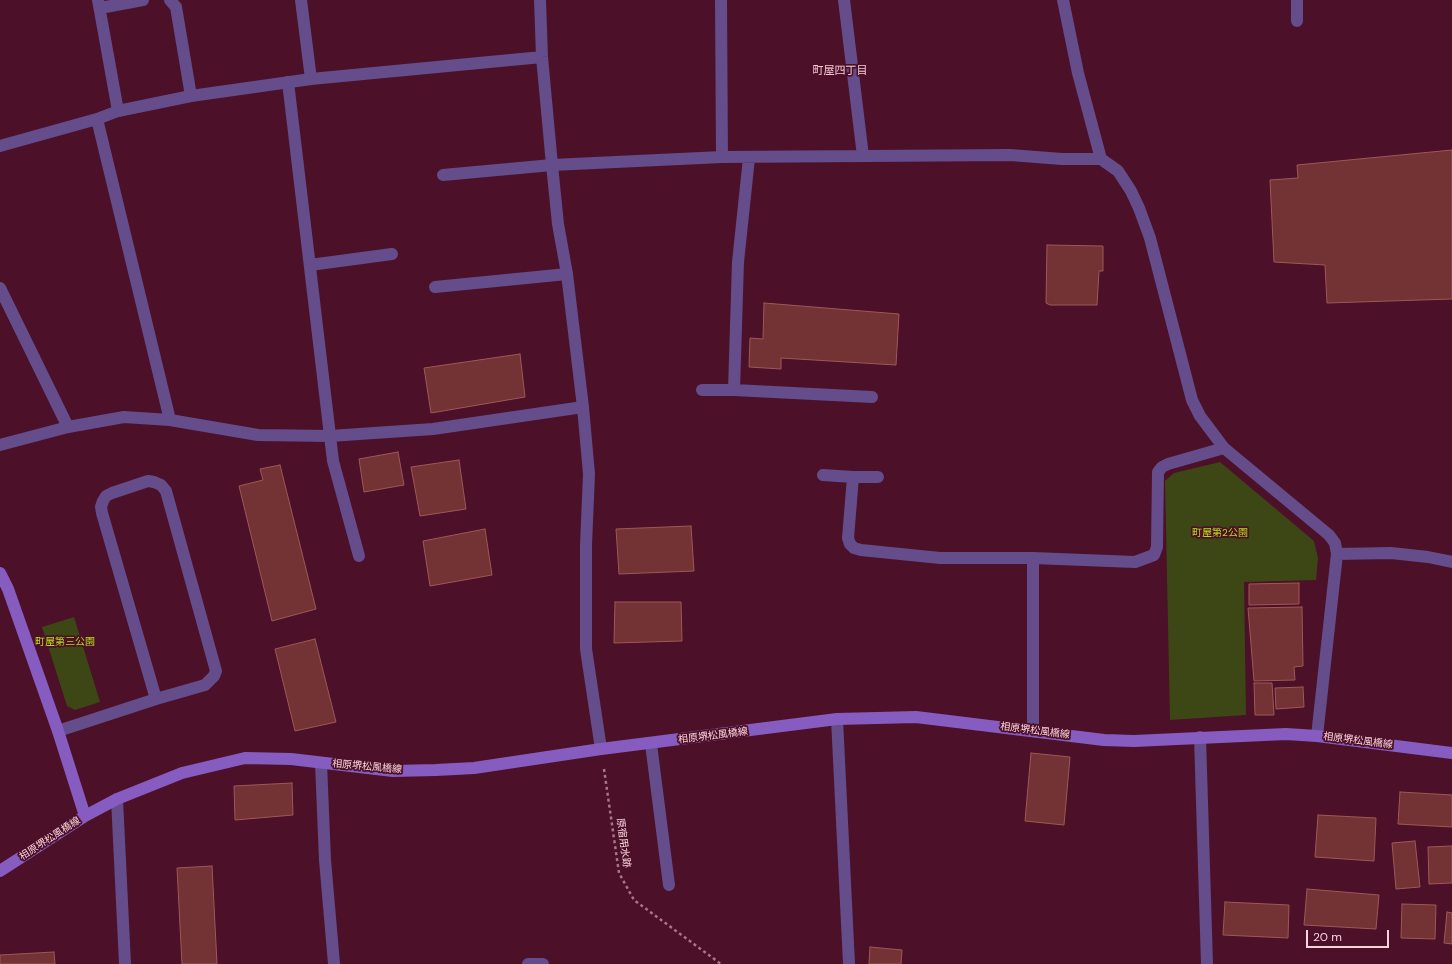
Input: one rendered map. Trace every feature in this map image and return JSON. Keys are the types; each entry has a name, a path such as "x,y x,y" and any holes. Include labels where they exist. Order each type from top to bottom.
{"street":[{"path":"118,111 99,4 143,0"},
{"path":"170,0 176,7 191,96"},
{"path":"301,0 311,79"},
{"path":"540,0 542,57 558,224 567,274 583,407 589,474 586,545 586,649 601,750"},
{"path":"721,0 722,157"},
{"path":"844,0 863,156"},
{"path":"1063,0 1078,73 1101,159"},
{"path":"1297,0 1297,21"},
{"path":"0,146 97,119 118,111 191,96 311,79 542,57"},
{"path":"288,82 333,461 359,556"},
{"path":"97,119 170,420"},
{"path":"443,174 552,165 722,157 1010,155 1062,159 1101,159 1118,171 1131,191 1139,208 1150,238 1192,400 1200,416 1224,448 1329,535 1335,543 1336,554 1317,736"},
{"path":"734,390 738,262 749,158"},
{"path":"310,265 392,254"},
{"path":"435,287 567,274"},
{"path":"0,288 68,427"},
{"path":"702,390 734,390 872,397"},
{"path":"0,445 68,427 124,418 170,420 258,436 330,436 433,429 583,407"},
{"path":"853,477 848,538 850,544 854,548 940,558 1033,558 1135,562 1154,555 1157,547 1158,472 1162,467 1168,464 1224,448"},
{"path":"823,475 878,477"},
{"path":"58,731 205,684 211,681 214,676 216,670 166,491 161,485 148,481 106,496 101,507 156,699"},
{"path":"1336,554 1391,553 1428,557 1452,562"},
{"path":"1033,558 1033,731"},
{"path":"0,573 8,589 58,731 85,816"},
{"name":"相原堺松風橋線","path":"0,871 85,816 117,799 182,773 245,758 291,759 393,771 474,768 837,719 916,717 1104,740 1134,741 1286,734 1317,736 1452,753"},
{"path":"837,719 849,964"},
{"path":"1200,737 1207,964"},
{"path":"652,744 669,885"},
{"path":"321,763 325,860 334,964"},
{"path":"117,799 125,964"},
{"path":"528,964 543,964"}],"path":[{"name":"原宿用水跡","path":"601,750 619,872 634,900 721,964"}],"green space":[{"name":"町屋第2公園","path":"1220,462 1314,541 1318,558 1316,580 1244,582 1246,715 1170,720 1165,481 1174,473"},
{"name":"町屋第三公園","path":"74,617 100,702 75,710 67,706 42,627"}],"building":[{"path":"1452,150 1452,299 1327,303 1325,265 1274,262 1270,180 1298,178 1297,165"},
{"path":"1047,245 1103,246 1103,271 1099,271 1097,305 1050,305 1046,303"},
{"path":"764,303 899,314 896,365 781,358 781,369 749,367 750,338 763,339"},
{"path":"520,354 525,397 431,413 424,368"},
{"path":"398,452 404,485 364,492 359,459"},
{"path":"459,460 466,509 420,516 411,467"},
{"path":"280,465 316,609 272,621 239,486 263,480 260,469"},
{"path":"691,526 694,571 619,574 616,529"},
{"path":"485,529 492,575 430,586 423,541"},
{"path":"1299,583 1299,604 1249,605 1249,584"},
{"path":"615,602 681,602 682,641 614,643"},
{"path":"1302,607 1303,666 1294,667 1295,680 1254,681 1248,608"},
{"path":"315,639 336,722 295,731 275,649"},
{"path":"1254,683 1272,683 1274,715 1255,715"},
{"path":"1303,687 1304,707 1276,709 1275,688"},
{"path":"1031,753 1070,757 1064,825 1025,821"},
{"path":"292,783 293,815 235,820 234,786"},
{"path":"1400,792 1452,795 1452,827 1398,824"},
{"path":"1318,815 1376,818 1374,861 1315,857"},
{"path":"1415,841 1420,887 1396,889 1392,843"},
{"path":"1452,846 1452,883 1429,884 1428,847"},
{"path":"212,866 217,964 182,964 177,868"},
{"path":"1307,889 1379,895 1376,929 1304,925"},
{"path":"1225,902 1289,905 1288,938 1223,935"},
{"path":"1402,904 1436,905 1435,939 1401,938"},
{"path":"1447,912 1452,913 1452,944 1444,943"},
{"path":"870,947 902,950 901,964 869,964"},
{"path":"54,952 55,964 0,964 0,955"}],"district":[{"name":"町屋四丁目","path":"840,71"}]}
